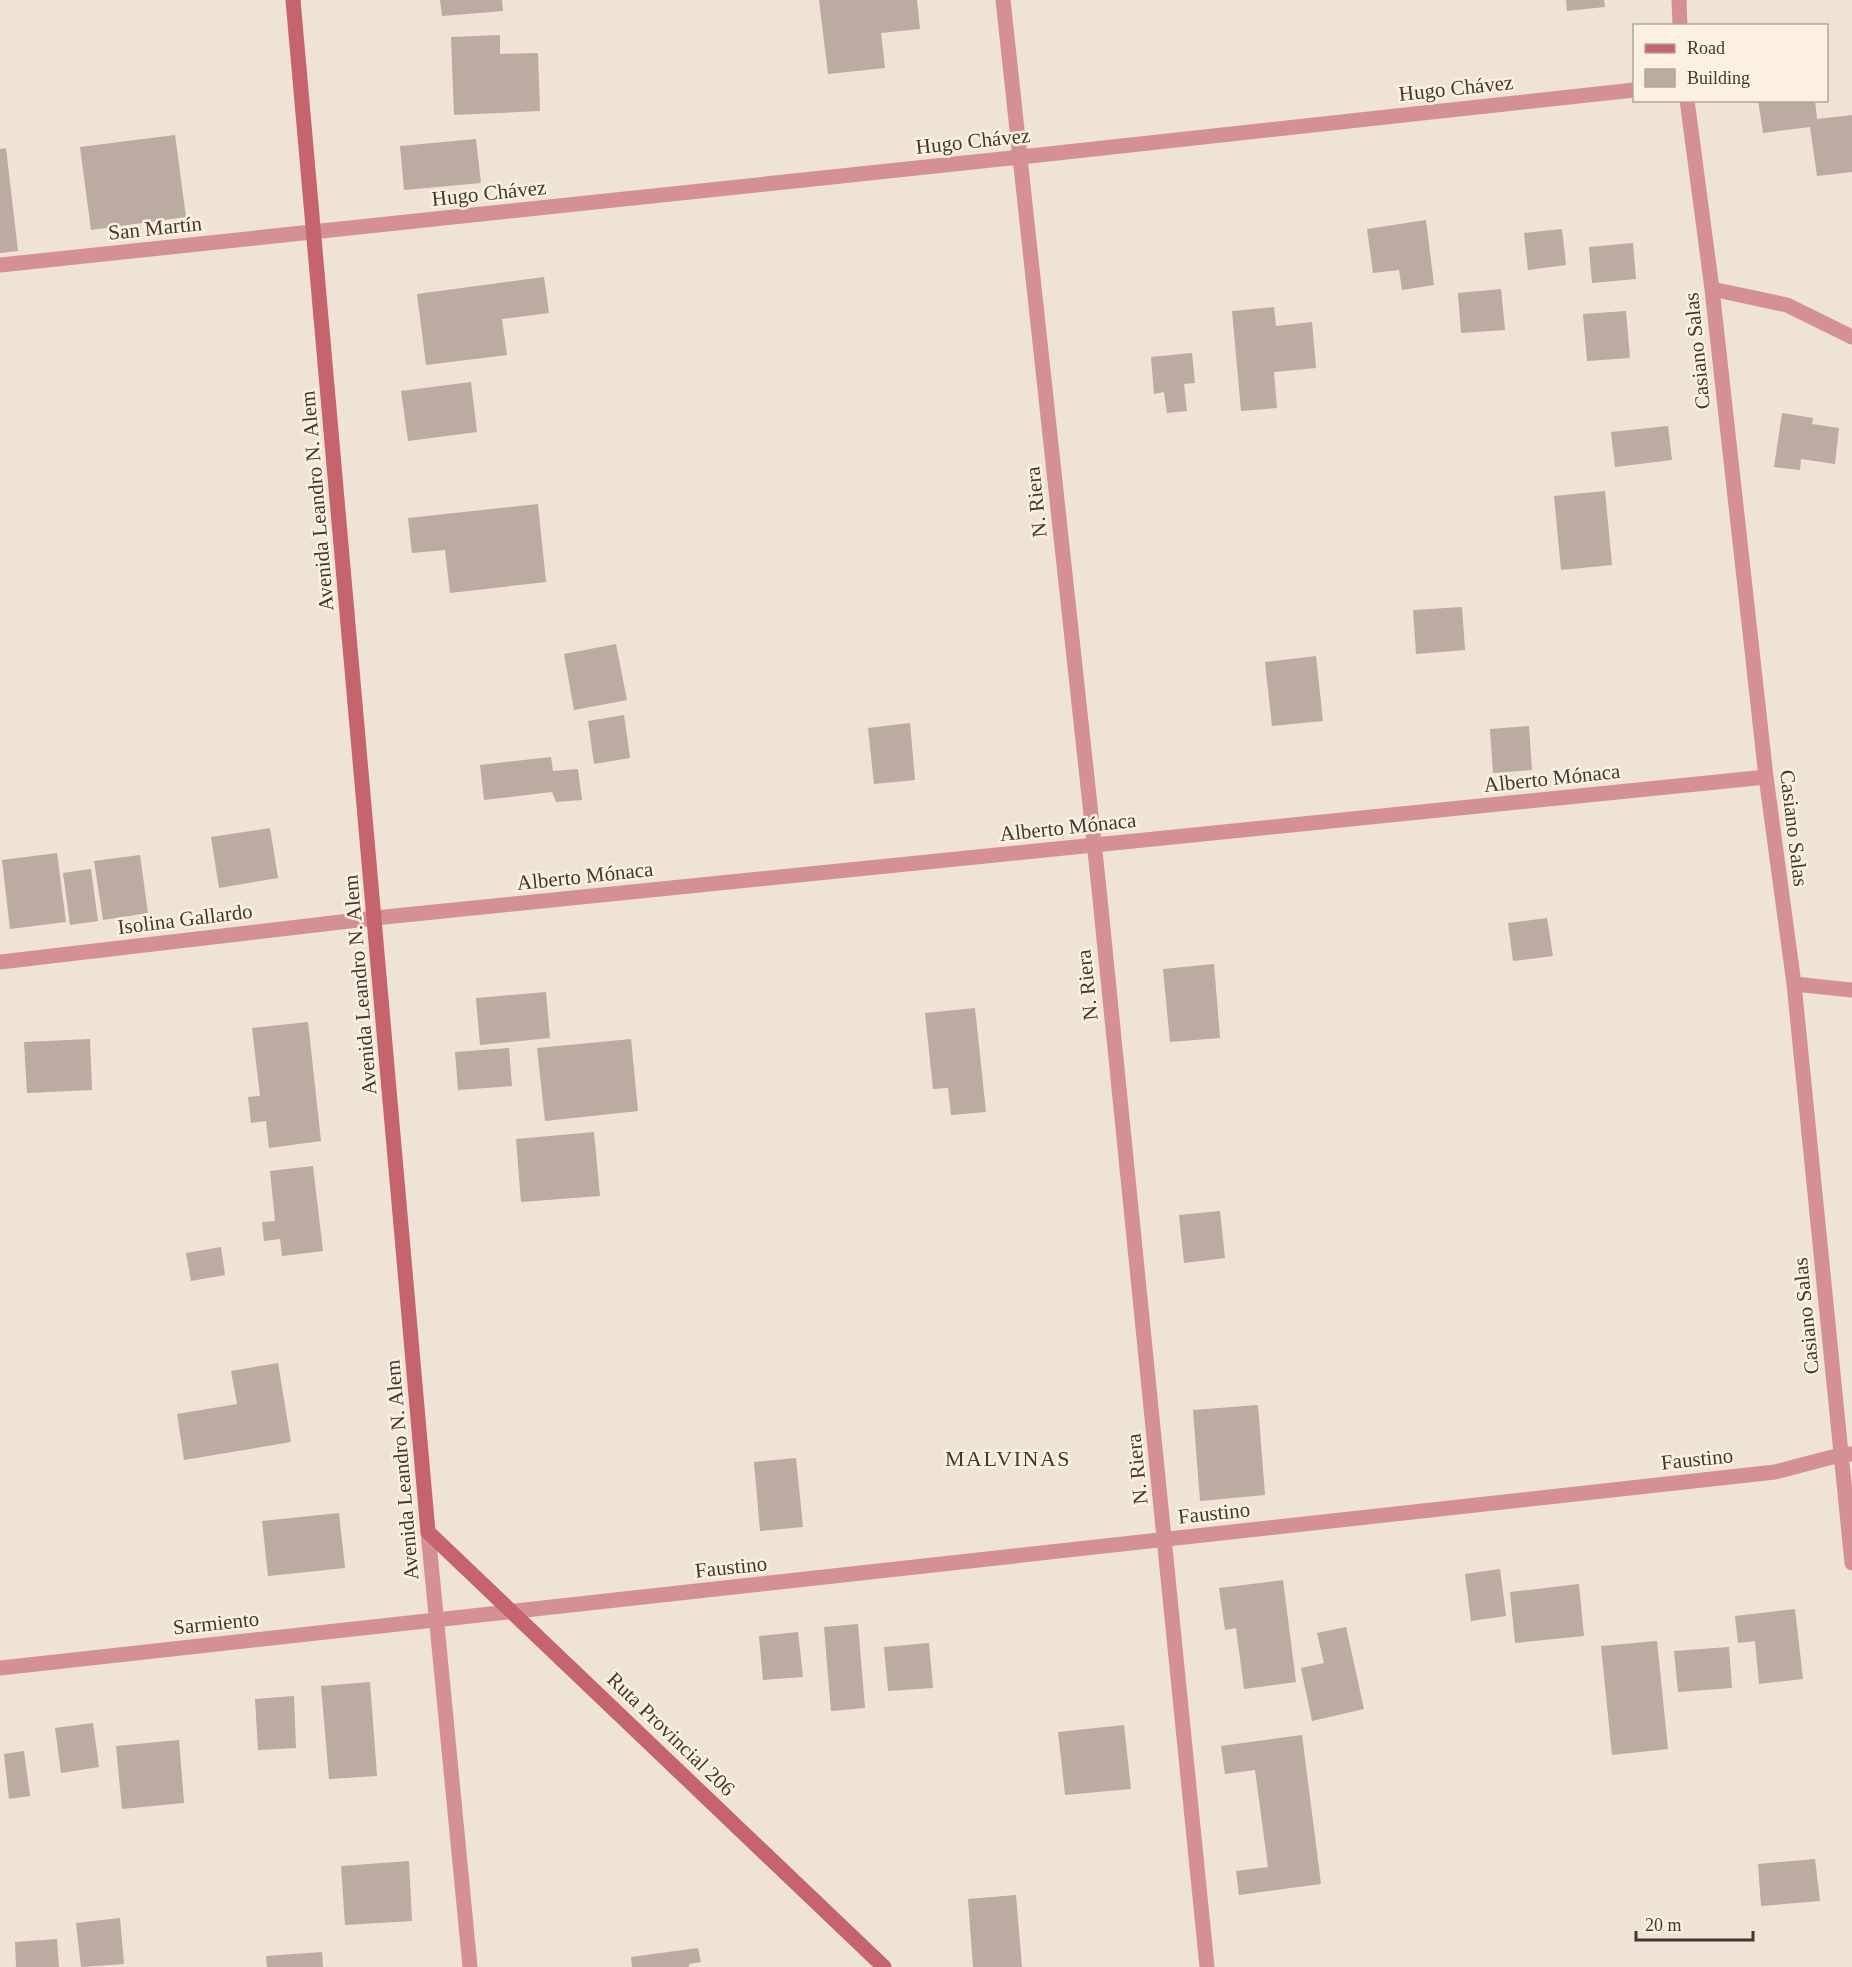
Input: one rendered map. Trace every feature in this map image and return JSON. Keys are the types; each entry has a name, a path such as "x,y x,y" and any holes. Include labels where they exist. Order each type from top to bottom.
{"main road":[{"name":"Avenida Leandro N. Alem","path":"293,0 429,1532"},
{"name":"Ruta Provincial 206","path":"429,1532 884,1967"}],"street":[{"name":"N. Riera","path":"1004,0 1166,1540 1207,1967"},
{"path":"1678,0 1680,24"},
{"name":"Hugo Chávez","path":"315,232 1633,90"},
{"name":"Casiano Salas","path":"1687,102 1712,289 1766,777 1794,984 1846,1455 1852,1563"},
{"name":"San Martín","path":"0,265 315,232"},
{"path":"1712,289 1787,305 1852,337"},
{"name":"Alberto Mónaca","path":"375,918 1766,777"},
{"name":"Isolina Gallardo","path":"0,962 375,918"},
{"path":"1794,984 1851,987"},
{"name":"Faustino","path":"436,1620 1775,1472 1846,1455"},
{"name":"Avenida Leandro N. Alem","path":"429,1532 470,1967"},
{"name":"Sarmiento","path":"0,1668 436,1620"}],"building":[{"path":"440,0 502,0 503,11 442,16"},
{"path":"819,0 917,0 920,29 881,33 885,68 828,74"},
{"path":"1566,0 1604,0 1605,7 1567,11"},
{"path":"500,35 500,54 538,53 540,111 454,115 451,37"},
{"path":"1758,102 1815,102 1817,119 1852,115 1852,172 1817,176 1810,127 1763,133"},
{"path":"175,135 186,217 91,230 80,147"},
{"path":"476,139 481,183 404,190 400,146"},
{"path":"6,148 18,251 0,253 0,149"},
{"path":"1426,220 1434,285 1402,290 1399,270 1373,273 1367,229"},
{"path":"1562,229 1566,265 1528,270 1524,233"},
{"path":"1633,243 1636,279 1592,283 1589,247"},
{"path":"544,277 549,313 502,319 507,355 426,365 417,294"},
{"path":"1501,289 1505,330 1461,333 1458,293"},
{"path":"1274,307 1276,326 1312,322 1316,368 1274,372 1277,408 1241,411 1232,311"},
{"path":"1626,311 1630,358 1587,361 1583,314"},
{"path":"1192,353 1195,383 1184,384 1187,411 1167,413 1164,392 1154,394 1151,357"},
{"path":"471,382 477,432 408,441 401,391"},
{"path":"1782,413 1813,418 1812,424 1839,428 1835,464 1801,459 1800,470 1774,467"},
{"path":"1668,426 1672,460 1615,467 1611,432"},
{"path":"1605,491 1612,565 1561,570 1554,496"},
{"path":"538,504 546,582 450,593 445,550 412,553 408,518"},
{"path":"1462,607 1465,650 1416,654 1413,610"},
{"path":"616,644 627,700 574,710 564,654"},
{"path":"1316,656 1323,721 1272,726 1265,662"},
{"path":"624,715 630,758 594,764 588,721"},
{"path":"910,723 915,780 874,784 868,728"},
{"path":"1529,726 1532,770 1493,773 1490,729"},
{"path":"551,757 553,771 578,769 582,800 556,802 552,792 484,800 480,765"},
{"path":"270,828 278,878 219,888 211,837"},
{"path":"57,853 66,922 10,929 2,860"},
{"path":"140,855 148,913 103,920 94,861"},
{"path":"91,869 98,921 70,925 63,873"},
{"path":"1547,918 1553,956 1513,961 1508,923"},
{"path":"1214,964 1220,1038 1170,1042 1163,969"},
{"path":"546,992 550,1038 480,1045 476,998"},
{"path":"975,1008 986,1112 951,1115 948,1088 933,1089 925,1013"},
{"path":"308,1022 321,1141 269,1148 266,1121 251,1123 248,1097 260,1096 252,1028"},
{"path":"90,1039 92,1090 27,1093 24,1042"},
{"path":"631,1039 638,1111 545,1121 537,1048"},
{"path":"509,1048 512,1086 458,1090 455,1052"},
{"path":"594,1132 600,1196 521,1202 516,1139"},
{"path":"313,1166 323,1251 282,1256 280,1239 264,1241 262,1222 275,1221 270,1171"},
{"path":"1220,1211 1225,1258 1184,1263 1179,1215"},
{"path":"221,1247 225,1275 191,1281 186,1253"},
{"path":"278,1363 291,1442 184,1460 177,1414 237,1404 231,1371"},
{"path":"1258,1405 1265,1495 1200,1501 1193,1410"},
{"path":"796,1458 803,1527 760,1531 754,1462"},
{"path":"339,1513 345,1568 268,1576 262,1521"},
{"path":"1500,1569 1506,1616 1471,1621 1465,1574"},
{"path":"1283,1580 1296,1682 1244,1689 1236,1628 1225,1630 1219,1588"},
{"path":"1579,1584 1584,1636 1515,1643 1510,1592"},
{"path":"1795,1609 1803,1679 1759,1684 1755,1641 1738,1643 1735,1616"},
{"path":"858,1624 865,1708 831,1711 824,1627"},
{"path":"1346,1627 1364,1709 1312,1721 1301,1668 1324,1663 1317,1633"},
{"path":"798,1632 803,1677 763,1680 759,1636"},
{"path":"1657,1641 1668,1749 1612,1755 1601,1646"},
{"path":"929,1643 933,1688 888,1691 884,1647"},
{"path":"1729,1647 1732,1688 1678,1692 1674,1651"},
{"path":"370,1682 377,1776 329,1779 321,1686"},
{"path":"294,1696 296,1748 258,1750 255,1699"},
{"path":"93,1723 99,1767 61,1773 55,1728"},
{"path":"1124,1725 1131,1789 1065,1795 1058,1732"},
{"path":"1302,1735 1321,1884 1239,1895 1236,1871 1268,1867 1255,1770 1225,1774 1221,1746"},
{"path":"179,1740 184,1803 122,1809 116,1746"},
{"path":"24,1751 30,1796 9,1799 4,1754"},
{"path":"1815,1859 1820,1901 1761,1906 1758,1864"},
{"path":"409,1861 412,1921 345,1925 341,1866"},
{"path":"1016,1895 1022,1967 973,1967 968,1899"},
{"path":"120,1918 124,1964 81,1967 76,1923"},
{"path":"57,1939 59,1967 16,1967 15,1942"},
{"path":"698,1948 701,1962 689,1964 689,1967 632,1967 631,1957"},
{"path":"322,1952 323,1967 267,1967 266,1956"}],"district":[{"name":"MALVINAS","path":"1008,1458"}]}
